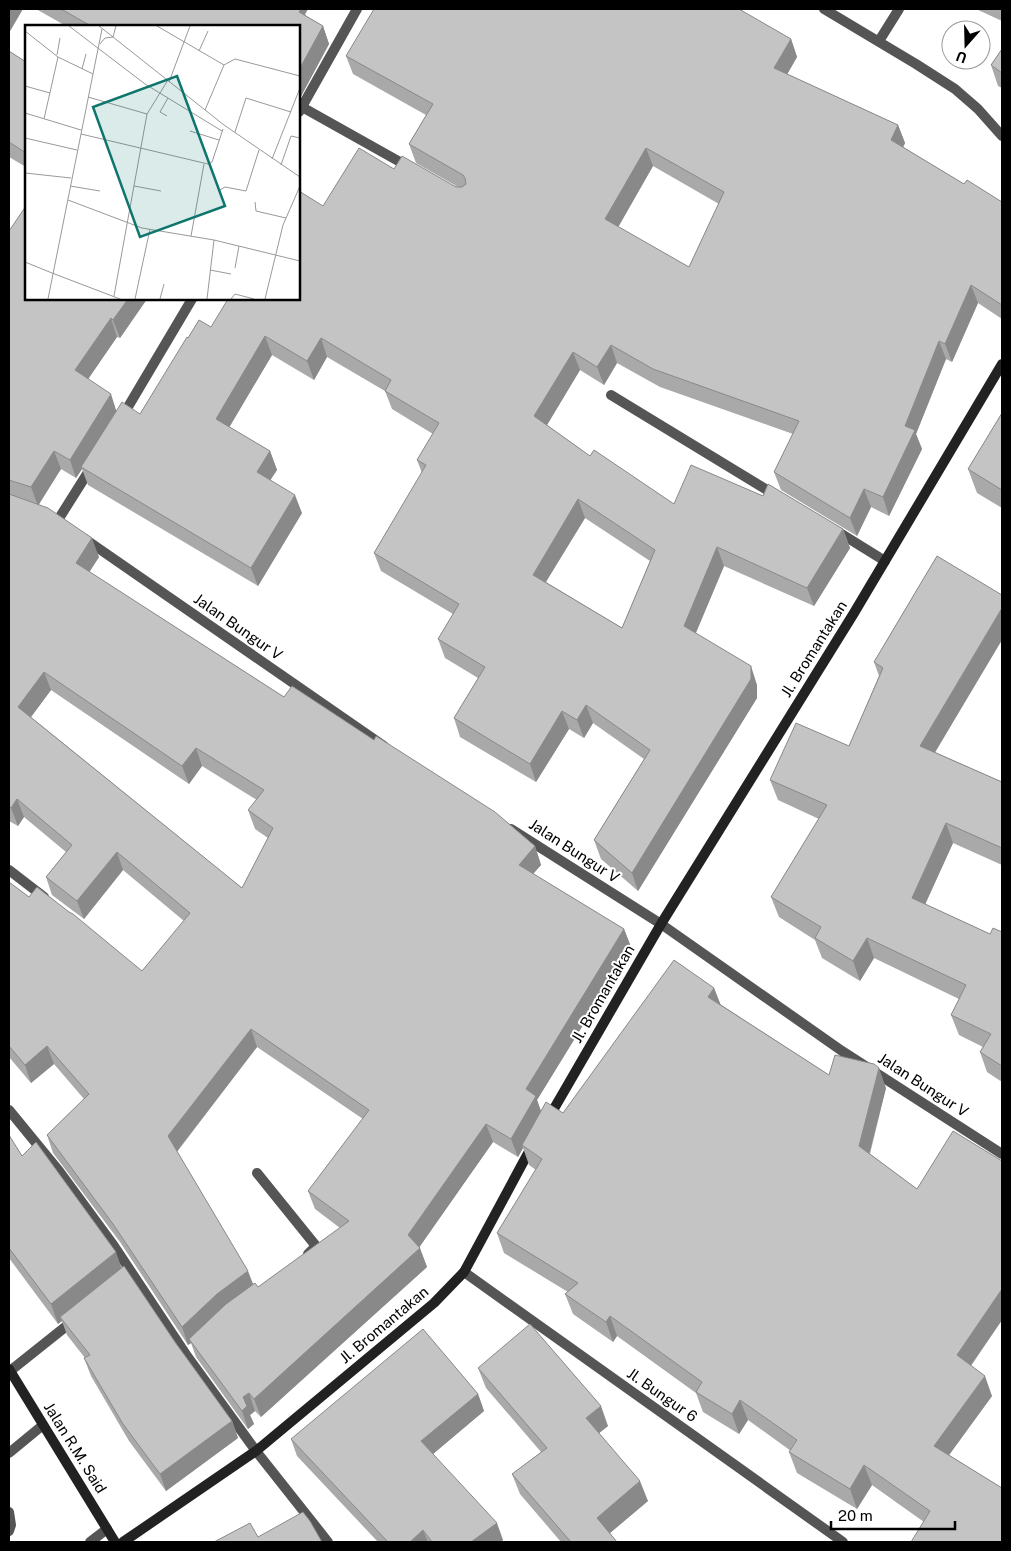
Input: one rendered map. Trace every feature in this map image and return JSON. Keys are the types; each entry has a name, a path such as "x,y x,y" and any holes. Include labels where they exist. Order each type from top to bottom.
{"street":[{"path":"357,9 300,109 414,170"},
{"path":"824,9 954,88 1002,136"},
{"path":"879,41 899,9"},
{"path":"116,427 138,393 191,300"},
{"name":"Jl. Bromantakan","path":"122,1542 256,1451 434,1303 464,1272 541,1131 661,924 885,561 1002,364"},
{"path":"611,395 785,501"},
{"name":"Jalan Bungur V","path":"95,460 61,523 393,753"},
{"path":"827,526 885,561"},
{"name":"Jalan Bungur V","path":"502,822 661,924 842,1050 1002,1154"},
{"path":"9,870 48,900"},
{"path":"9,1110 59,1170 128,1277 191,1353 256,1451 328,1542"},
{"path":"257,1173 316,1246 302,1259"},
{"name":"Jl. Bungur 6","path":"464,1272 843,1542"},
{"path":"9,1371 79,1317"},
{"name":"Jalan R.M. Said","path":"9,1371 115,1542"},
{"path":"9,1453 43,1425"},
{"path":"9,1512 11,1525 9,1531"},
{"path":"90,1542 107,1529"}],"building":[{"path":"61,9 301,9 299,12 323,26 300,68 300,25 89,25"},
{"path":"374,9 739,9 791,39 774,68 898,125 891,140 964,184 967,180 1002,202 1002,305 971,285 945,344 939,341 905,426 915,430 883,497 864,489 850,518 774,472 799,421 653,369 611,345 597,367 573,352 534,416 590,456 594,450 674,504 691,465 763,496 768,484 843,529 807,588 717,547 684,626 751,666 751,679 632,873 594,840 650,750 586,705 577,720 562,711 530,764 454,718 485,667 438,639 459,604 374,553 426,465 417,460 439,423 385,391 391,380 321,338 307,361 265,336 216,419 270,451 257,472 295,495 251,568 81,467 122,402 140,414 199,320 211,327 227,300 300,300 300,192 323,206 359,148 394,169 402,156 456,187 462,187 466,184 463,175 409,144 433,104 346,56","holes":["646,148 724,192 689,267 605,219","578,499 655,550 622,628 533,575"]},
{"path":"1002,49 1002,73 991,65"},
{"path":"9,51 25,61 25,152 9,142"},
{"path":"25,207 25,300 127,300 113,320 111,318 75,370 111,394 70,460 54,451 31,487 9,480 9,231"},
{"path":"1002,413 1002,490 968,469"},
{"path":"9,494 48,508 92,538 76,563 284,697 292,686 374,740 376,736 495,812 535,846 519,865 624,929 526,1089 536,1096 511,1139 486,1124 408,1235 420,1248 254,1399 249,1393 243,1397 247,1406 242,1411 189,1339 226,1304 255,1283 258,1287 349,1221 308,1191 369,1110 251,1029 168,1136 248,1271 217,1294 182,1327 113,1224 47,1135 89,1094 47,1046 25,1065 9,1046 9,882 29,897 37,887 142,971 190,913 117,852 77,901 46,877 72,845 17,799 11,808 9,806","holes":["44,672 182,766 196,748 264,790 248,810 273,828 242,888 18,707"]},
{"path":"937,556 1002,595 1002,608 920,746 1002,782 1002,848 946,823 912,898 990,934 993,928 1002,932 1002,1066 980,1052 991,1034 951,1015 966,985 867,938 853,961 815,938 821,927 771,897 827,805 770,780 796,723 849,746 883,668 874,662"},
{"path":"674,960 714,988 708,997 829,1075 835,1055 874,1064 879,1068 859,1146 917,1189 953,1131 1002,1161 1002,1289 957,1355 985,1376 934,1446 1002,1488 1002,1542 911,1542 930,1511 864,1465 850,1489 789,1452 797,1440 740,1400 732,1414 696,1392 702,1382 610,1316 606,1322 565,1294 578,1283 497,1233 542,1159 522,1145 546,1102 563,1113"},
{"path":"9,1135 22,1156 36,1142 116,1252 51,1304 9,1248"},
{"path":"124,1266 175,1342 232,1421 160,1474 123,1424 84,1358 90,1355 60,1317"},
{"path":"530,1324 601,1406 586,1418 640,1481 597,1518 617,1542 571,1542 512,1474 547,1448 478,1368"},
{"path":"423,1329 478,1394 421,1441 497,1523 471,1542 432,1542 423,1530 410,1542 388,1542 291,1439"},
{"path":"303,1512 322,1542 214,1542 250,1523 258,1537"}]}
